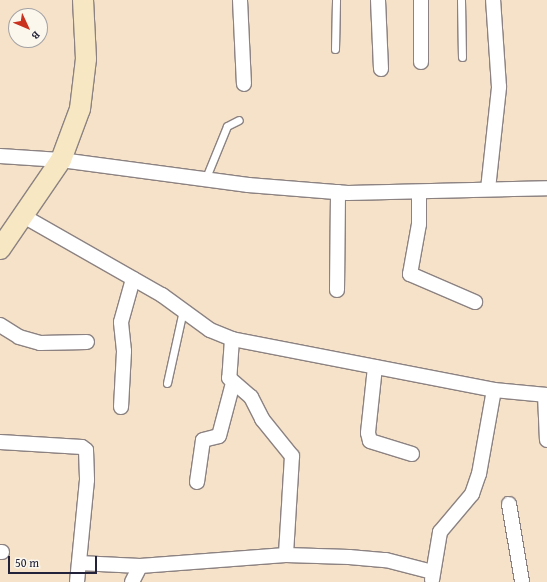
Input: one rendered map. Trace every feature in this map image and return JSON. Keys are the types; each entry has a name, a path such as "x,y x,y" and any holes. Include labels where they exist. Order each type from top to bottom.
{"main road":[{"path":"0,248 25,218 61,160 81,102 86,59 83,0"}],"street":[{"path":"240,0 244,84"},
{"path":"378,0 381,69"},
{"path":"421,0 421,62"},
{"path":"488,189 499,87 493,0"},
{"path":"0,156 61,160 205,180 338,192 419,192 547,188"},
{"path":"336,290 338,192"},
{"path":"419,192 419,224 410,274 475,302"},
{"path":"25,218 133,279 183,310 210,330 232,339 494,390 546,395 547,440"},
{"path":"122,407 124,351 121,322 133,279"},
{"path":"0,325 19,337 40,343 87,342"},
{"path":"232,339 228,371 233,384 251,397 262,419 292,456 286,555"},
{"path":"375,367 368,432 370,440 412,454"},
{"path":"198,482 203,440 220,436 233,384"},
{"path":"79,563 140,566 286,555 386,560 432,577 440,532 472,494 479,474 494,390"},
{"path":"0,442 82,447 86,450 87,480 77,582"},
{"path":"509,504 522,582"},
{"path":"132,582 140,566"}],"lane":[{"path":"336,0 336,49"},
{"path":"461,0 462,57"},
{"path":"205,180 227,126 238,120"},
{"path":"167,383 183,310"}]}
